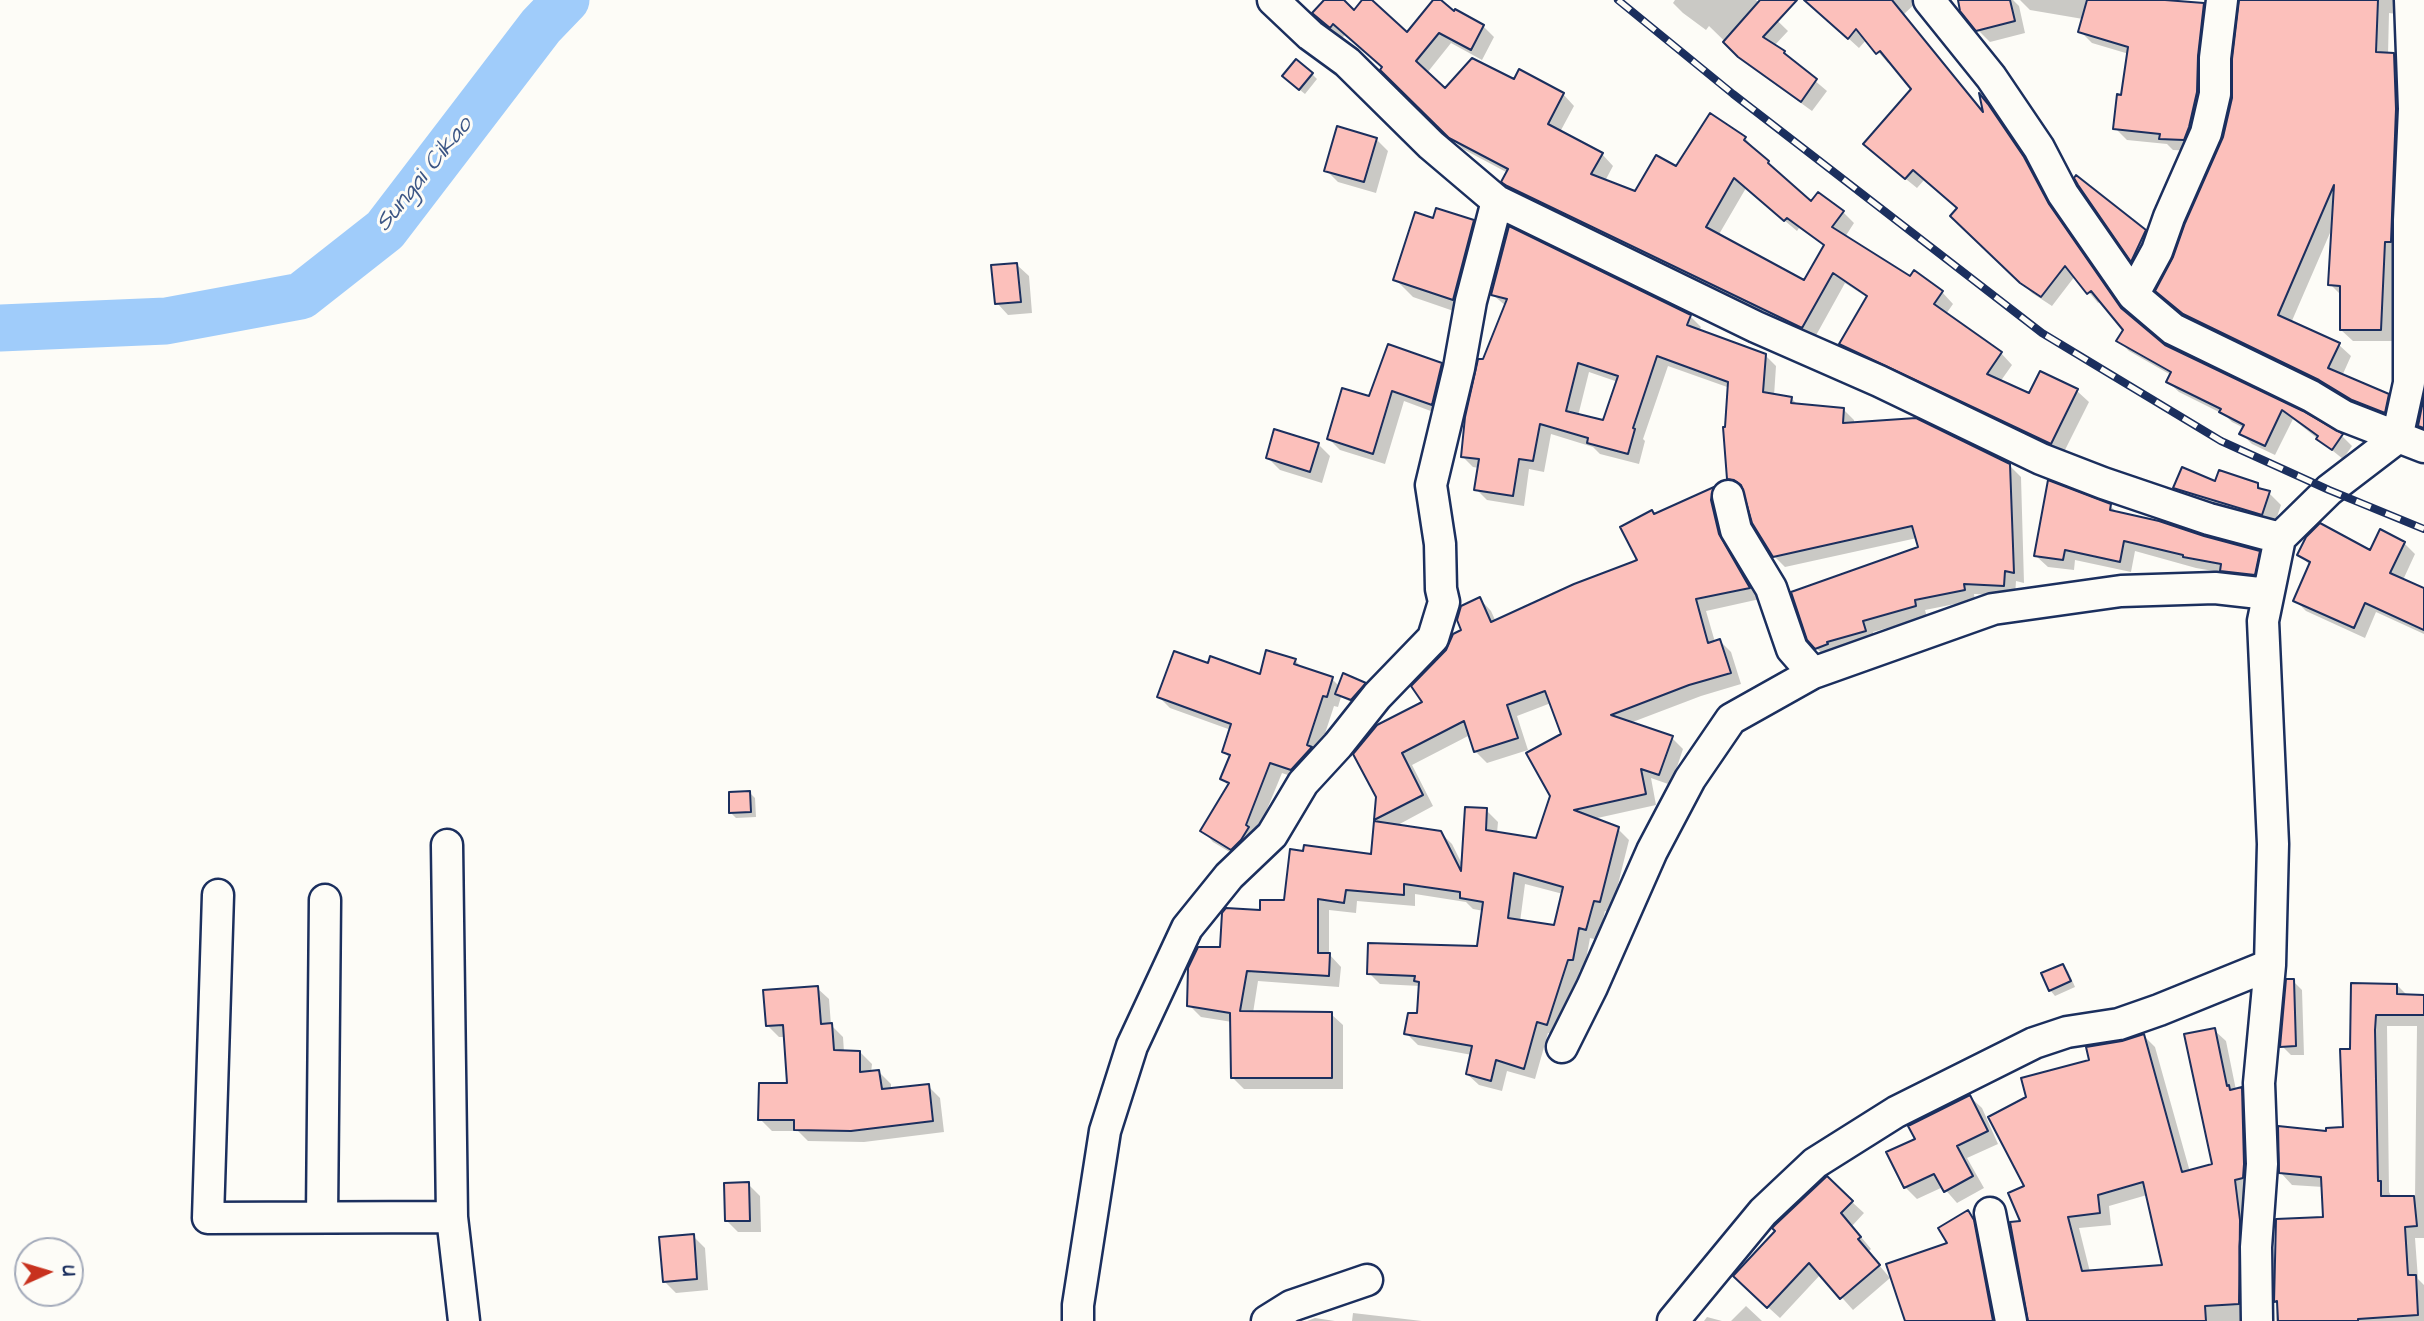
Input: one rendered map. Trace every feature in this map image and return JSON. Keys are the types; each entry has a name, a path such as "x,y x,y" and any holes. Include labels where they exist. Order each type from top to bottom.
{"street":[{"path":"1273,0 1310,36 1348,62 1432,145 1497,201 1756,327 1879,381 2041,459 2195,514 2280,538"},
{"path":"1929,0 1991,78 2039,148 2063,194 2133,295 2174,329 2311,396 2344,416 2411,442"},
{"path":"2133,295 2157,251 2206,133 2215,94 2222,0"},
{"path":"2410,0 2414,109 2409,220 2411,442"},
{"path":"1078,1321 1078,1305 1105,1131 1132,1046 1187,928 1229,876 1272,835 1303,783 1377,696 1436,633 1444,602 1440,544 1431,485 1460,368 1471,301 1497,201"},
{"path":"2256,1321 2256,1247 2262,1164 2259,1083 2270,965 2273,844 2263,621 2280,538 2329,490 2411,442"},
{"path":"1728,496 1737,530 1771,588 1792,649 1813,673"},
{"path":"1562,1048 1652,851 1690,779 1731,719 1813,673 1993,609 2121,591 2215,588 2268,594"},
{"path":"447,845 452,1217 464,1321"},
{"path":"218,895 208,1218 452,1217"},
{"path":"322,1217 325,900"},
{"path":"1673,1321 1763,1212 1815,1163 1896,1112 2034,1043 2067,1032 2119,1024 2270,965"},
{"path":"1990,1213 2011,1321"},
{"path":"1267,1321 1291,1306 1367,1280"}],"building":[{"path":"1324,0 1344,0 1354,10 1362,0 1372,0 1407,32 1433,0 1441,0 1454,11 1455,9 1484,25 1471,50 1439,33 1416,61 1445,88 1472,58 1514,79 1519,69 1564,93 1548,124 1603,153 1591,174 1635,191 1656,155 1676,166 1710,113 1746,137 1744,140 1811,201 1818,192 1844,211 1832,227 1910,276 1914,270 1943,291 1934,304 2002,352 1987,374 2029,393 2040,371 2078,389 2051,444 1839,344 1867,296 1833,273 1802,328 1507,186 1501,182 1508,169 1449,138 1380,70 1382,67 1333,24 1330,28 1312,13","holes":["1734,178 1784,221 1787,218 1824,245 1804,280 1706,227"]},
{"path":"1760,0 1797,0 1763,37 1785,51 1784,53 1817,79 1801,102 1738,57 1723,42"},
{"path":"1804,0 1892,0 1983,112 1979,93 1988,104 2024,157 2049,204 2121,308 2165,345 2303,411 2343,434 2332,450 2316,439 2318,436 2282,410 2265,446 2239,434 2244,425 2219,412 2221,409 2166,382 2171,372 2116,341 2123,330 2091,291 2087,294 2065,266 2041,297 2020,283 1950,216 1957,208 1913,170 1905,179 1863,144 1911,89 1880,51 1876,54 1856,29 1848,39"},
{"path":"1958,0 2010,0 2015,21 1976,31 1960,11"},
{"path":"2087,0 2204,3 2197,92 2184,140 2159,139 2160,134 2113,129 2117,94 2121,95 2128,47 2078,32"},
{"path":"2239,0 2378,0 2376,52 2394,53 2396,109 2391,242 2385,242 2381,330 2340,330 2340,286 2328,285 2334,185 2278,315 2340,343 2328,368 2389,394 2385,413 2352,400 2319,380 2183,314 2155,291 2173,257 2223,137 2232,98 2232,59"},
{"path":"1296,59 1313,73 1299,90 1282,76"},
{"path":"1337,126 1377,138 1364,182 1324,171"},
{"path":"2076,175 2146,230 2131,262 2078,185 2074,178"},
{"path":"1436,208 1474,220 1453,300 1393,280 1415,212 1433,218"},
{"path":"1509,226 1691,315 1687,325 1766,354 1763,392 1792,397 1791,403 1844,408 1843,423 1916,418 2010,464 2014,573 2005,571 2004,586 1964,584 1965,590 1915,600 1916,606 1863,621 1866,631 1827,642 1828,644 1815,649 1807,640 1791,592 1918,547 1912,526 1773,557 1752,523 1741,485 1727,479 1723,427 1728,382 1657,356 1633,428 1635,429 1628,454 1587,443 1588,438 1540,424 1533,461 1519,459 1513,496 1474,490 1479,459 1461,457 1465,417 1478,359 1483,359 1507,299 1491,295","holes":["1578,363 1618,376 1603,420 1566,411"]},
{"path":"1017,263 1021,302 995,304 991,265"},
{"path":"1388,344 1442,363 1432,405 1392,391 1373,454 1327,439 1342,388 1369,396"},
{"path":"2424,396 2424,428 2418,426"},
{"path":"1274,429 1319,443 1310,472 1266,458"},
{"path":"2182,467 2215,481 2219,470 2258,483 2258,488 2270,491 2262,515 2173,488"},
{"path":"2048,480 2111,504 2110,510 2159,521 2260,551 2255,575 2220,571 2221,564 2124,541 2120,562 2065,550 2063,560 2034,556"},
{"path":"1714,487 1711,500 1719,534 1750,588 1696,599 1708,643 1720,639 1731,673 1689,685 1611,715 1673,736 1659,775 1641,769 1646,794 1574,810 1619,827 1600,902 1594,901 1586,930 1579,928 1573,960 1568,960 1547,1025 1537,1022 1524,1069 1496,1060 1491,1081 1466,1074 1472,1046 1404,1034 1408,1013 1417,1013 1419,982 1414,981 1415,976 1367,974 1368,943 1477,946 1483,902 1460,898 1460,892 1404,884 1404,895 1346,890 1344,903 1318,899 1318,953 1330,953 1329,976 1247,971 1240,1011 1332,1012 1332,1078 1231,1078 1230,1013 1187,1006 1188,968 1198,947 1220,947 1222,913 1226,908 1260,910 1260,900 1284,900 1290,849 1303,851 1304,845 1371,854 1374,821 1441,831 1461,871 1465,807 1487,808 1486,830 1536,838 1550,796 1526,753 1561,734 1545,691 1507,705 1518,738 1474,752 1464,721 1402,753 1423,795 1374,820 1376,797 1353,754 1377,725 1422,702 1411,686 1446,650 1453,634 1461,630 1457,620 1461,606 1480,597 1491,622 1574,584 1637,560 1620,527 1652,510 1654,514","holes":["1514,873 1563,887 1554,925 1508,918"]},
{"path":"2320,523 2370,550 2380,529 2405,542 2390,573 2424,588 2424,630 2365,603 2354,628 2293,601 2310,562 2297,555 2306,537"},
{"path":"1266,650 1296,659 1294,664 1333,677 1327,697 1323,696 1307,745 1312,747 1291,770 1270,763 1246,825 1249,827 1231,850 1200,831 1229,783 1220,779 1230,755 1222,752 1231,724 1157,697 1174,651 1208,663 1210,656 1260,674"},
{"path":"1343,673 1366,683 1351,700 1335,694"},
{"path":"750,791 751,812 729,813 729,792"},
{"path":"2063,964 2071,981 2049,991 2041,973"},
{"path":"2286,979 2294,979 2296,1046 2280,1047"},
{"path":"2351,983 2397,984 2397,994 2424,995 2424,1015 2376,1015 2375,1030 2378,1181 2381,1181 2381,1196 2414,1196 2417,1226 2405,1227 2408,1275 2416,1275 2418,1315 2358,1321 2278,1321 2277,1301 2274,1302 2276,1219 2323,1217 2321,1177 2279,1173 2278,1126 2326,1131 2326,1128 2343,1127 2340,1049 2350,1049"},
{"path":"818,986 821,1024 832,1023 834,1050 860,1051 860,1072 879,1070 882,1089 929,1084 933,1121 851,1131 794,1130 794,1120 758,1120 759,1083 787,1083 783,1025 766,1026 763,990"},
{"path":"2215,1028 2227,1086 2229,1085 2230,1090 2242,1087 2243,1178 2235,1180 2240,1220 2239,1304 2205,1306 2206,1321 2028,1321 2010,1222 2020,1221 2008,1193 2024,1186 1988,1117 2026,1097 2021,1078 2089,1060 2086,1047 2144,1034 2182,1172 2212,1164 2184,1034","holes":["2143,1182 2162,1265 2082,1271 2068,1217 2100,1213 2098,1195"]},
{"path":"1970,1095 1988,1131 1957,1146 1973,1176 1944,1192 1934,1174 1904,1188 1886,1152 1915,1139 1908,1126"},
{"path":"1827,1176 1853,1201 1841,1213 1880,1265 1840,1299 1809,1263 1767,1308 1733,1276 1775,1231 1772,1228"},
{"path":"749,1182 750,1221 725,1221 724,1183"},
{"path":"1968,1210 1974,1220 1993,1321 1905,1321 1886,1264 1947,1243 1938,1228"},
{"path":"694,1234 697,1279 663,1282 659,1237"}],"waterway":[{"name":"Sungai Cikao","path":"0,328 166,321 301,296 385,230 541,26 566,0"}],"railway":[{"path":"1618,0 1733,94 2042,333 2221,441 2424,529"}]}
